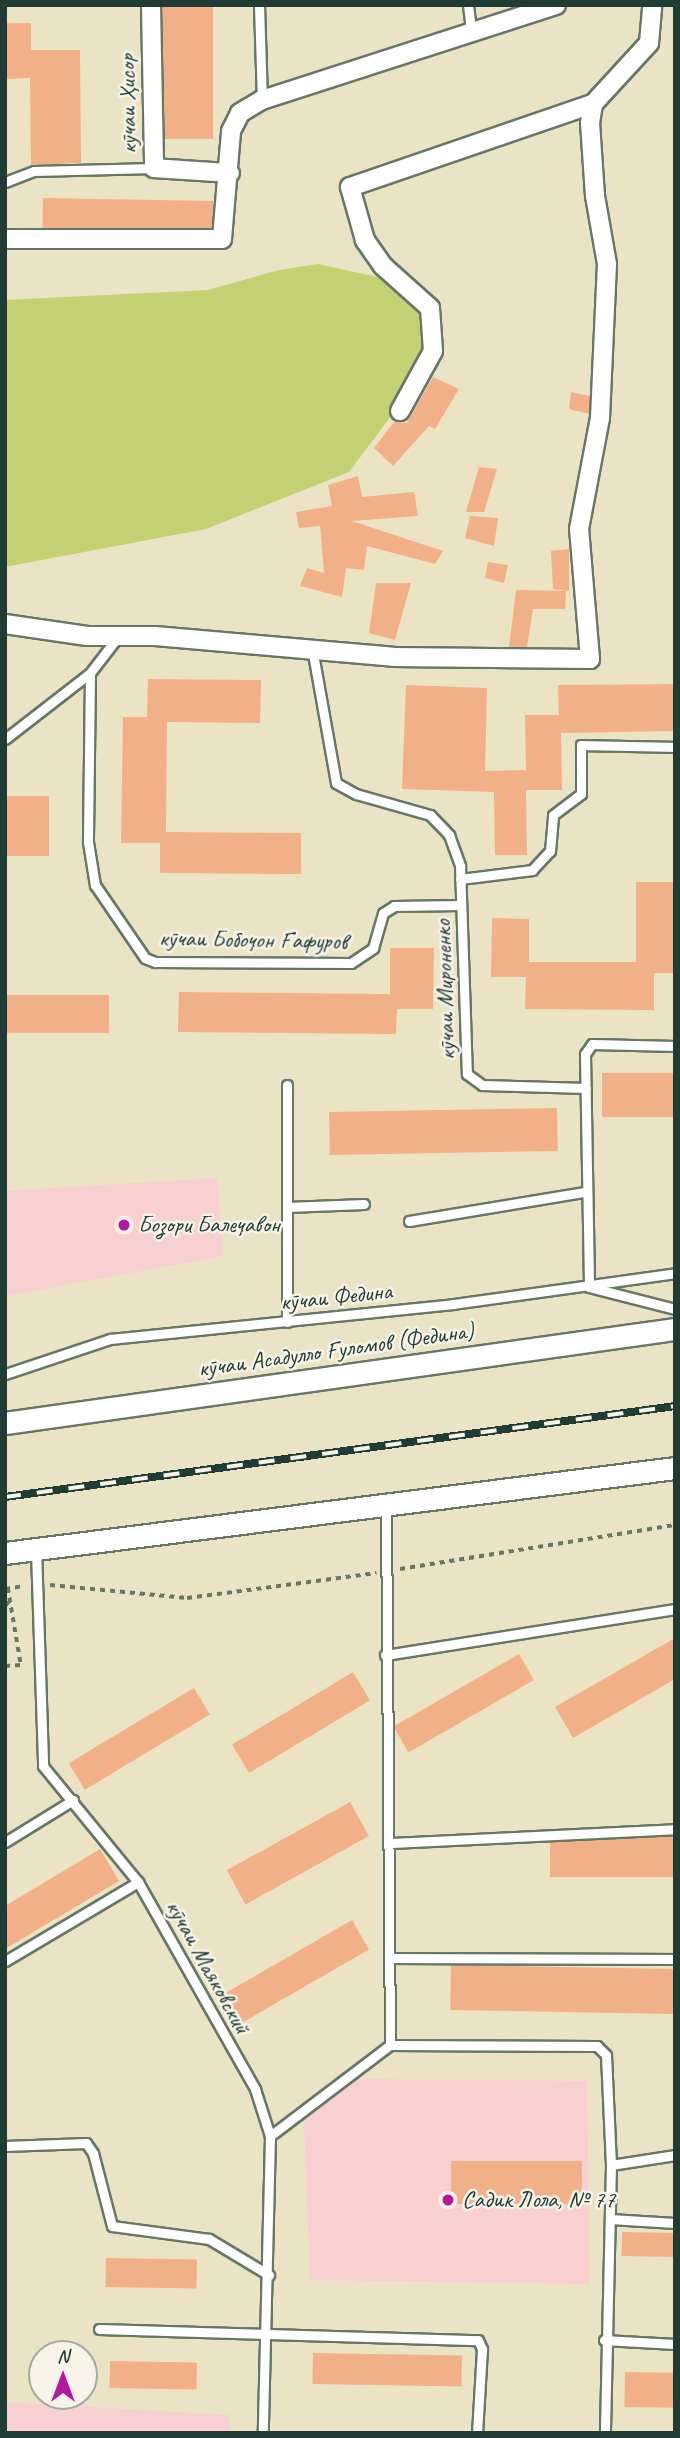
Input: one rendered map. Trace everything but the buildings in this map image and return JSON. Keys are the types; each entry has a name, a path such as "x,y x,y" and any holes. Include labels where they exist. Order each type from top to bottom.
{"street":[{"name":"кӯчаи Ҳисор","path":"151,5 154,168 230,173"},
{"path":"5,239 218,241 226,236 231,131 240,113 262,100 555,5"},
{"path":"401,411 433,351 430,308 383,266 371,249 350,199 350,187 593,104 649,43 652,5"},
{"path":"5,624 87,636 312,647 393,657 590,659 579,529 600,418 607,264 595,196 593,104"},
{"name":"кӯчаи Асадулло Ғуломов (Федина)","path":"5,1423 675,1329"},
{"path":"5,1553 675,1468"}],"lane":[{"path":"259,5 262,100"},
{"path":"468,5 471,31"},
{"path":"5,182 34,171 154,168"},
{"path":"5,739 90,673 119,636"},
{"name":"кӯчаи Мироненко","path":"312,647 336,783 356,794 430,815 449,835 460,866 467,1074 482,1085 586,1088"},
{"name":"кӯчаи Бобоҷон Ғафуров","path":"90,673 88,842 95,885 145,958 155,962 351,963 373,948 383,913 394,906 461,905"},
{"path":"460,879 532,870 550,851 553,815 581,794 581,745 675,747"},
{"path":"675,1046 592,1044 585,1054 585,1192 589,1287 675,1308"},
{"path":"287,1085 287,1322"},
{"path":"409,1221 585,1192"},
{"path":"287,1207 364,1204"},
{"name":"кӯчаи Федина","path":"5,1374 110,1339 287,1322 589,1287 675,1273"},
{"path":"386,1505 384,1572 391,1843 390,2045"},
{"name":"кӯчаи Маяковский","path":"36,1549 43,1766 138,1882 255,2089 270,2136 269,2274 263,2433"},
{"path":"385,1655 675,1609"},
{"path":"5,1842 73,1800"},
{"path":"391,1843 675,1829"},
{"path":"5,1961 138,1882"},
{"path":"391,1958 675,1959"},
{"path":"270,2136 390,2045 597,2046 606,2055 611,2165 604,2340 605,2433"},
{"path":"5,2146 86,2143 93,2152 112,2226 209,2239 269,2274"},
{"path":"611,2165 675,2155"},
{"path":"610,2218 675,2223"},
{"path":"99,2329 265,2331 478,2340 482,2349 477,2433"},
{"path":"604,2340 675,2343"}],"path":[{"path":"21,1665 7,1588 39,1584 187,1598 384,1572 675,1525"},
{"path":"5,1606 10,1600"},
{"path":"5,1666 41,1662"}],"shaded area":[{"path":"217,1178 223,1256 5,1296 5,1191"},
{"name":"Садик Лола, № 77","path":"355,2079 587,2081 590,2284 310,2280 304,2119"},
{"path":"5,2402 28,2403 28,2410 98,2410 98,2407 229,2415 231,2433 5,2433"}],"green space":[{"path":"318,264 391,280 427,316 425,371 349,472 206,529 5,567 5,300 208,290 279,270"}],"railway":[{"path":"5,1497 675,1406"}],"place":[{"name":"Бозори Балеҷавон","path":"124,1225"},
{"name":"Садик Лола, № 77","path":"448,2200"}]}
